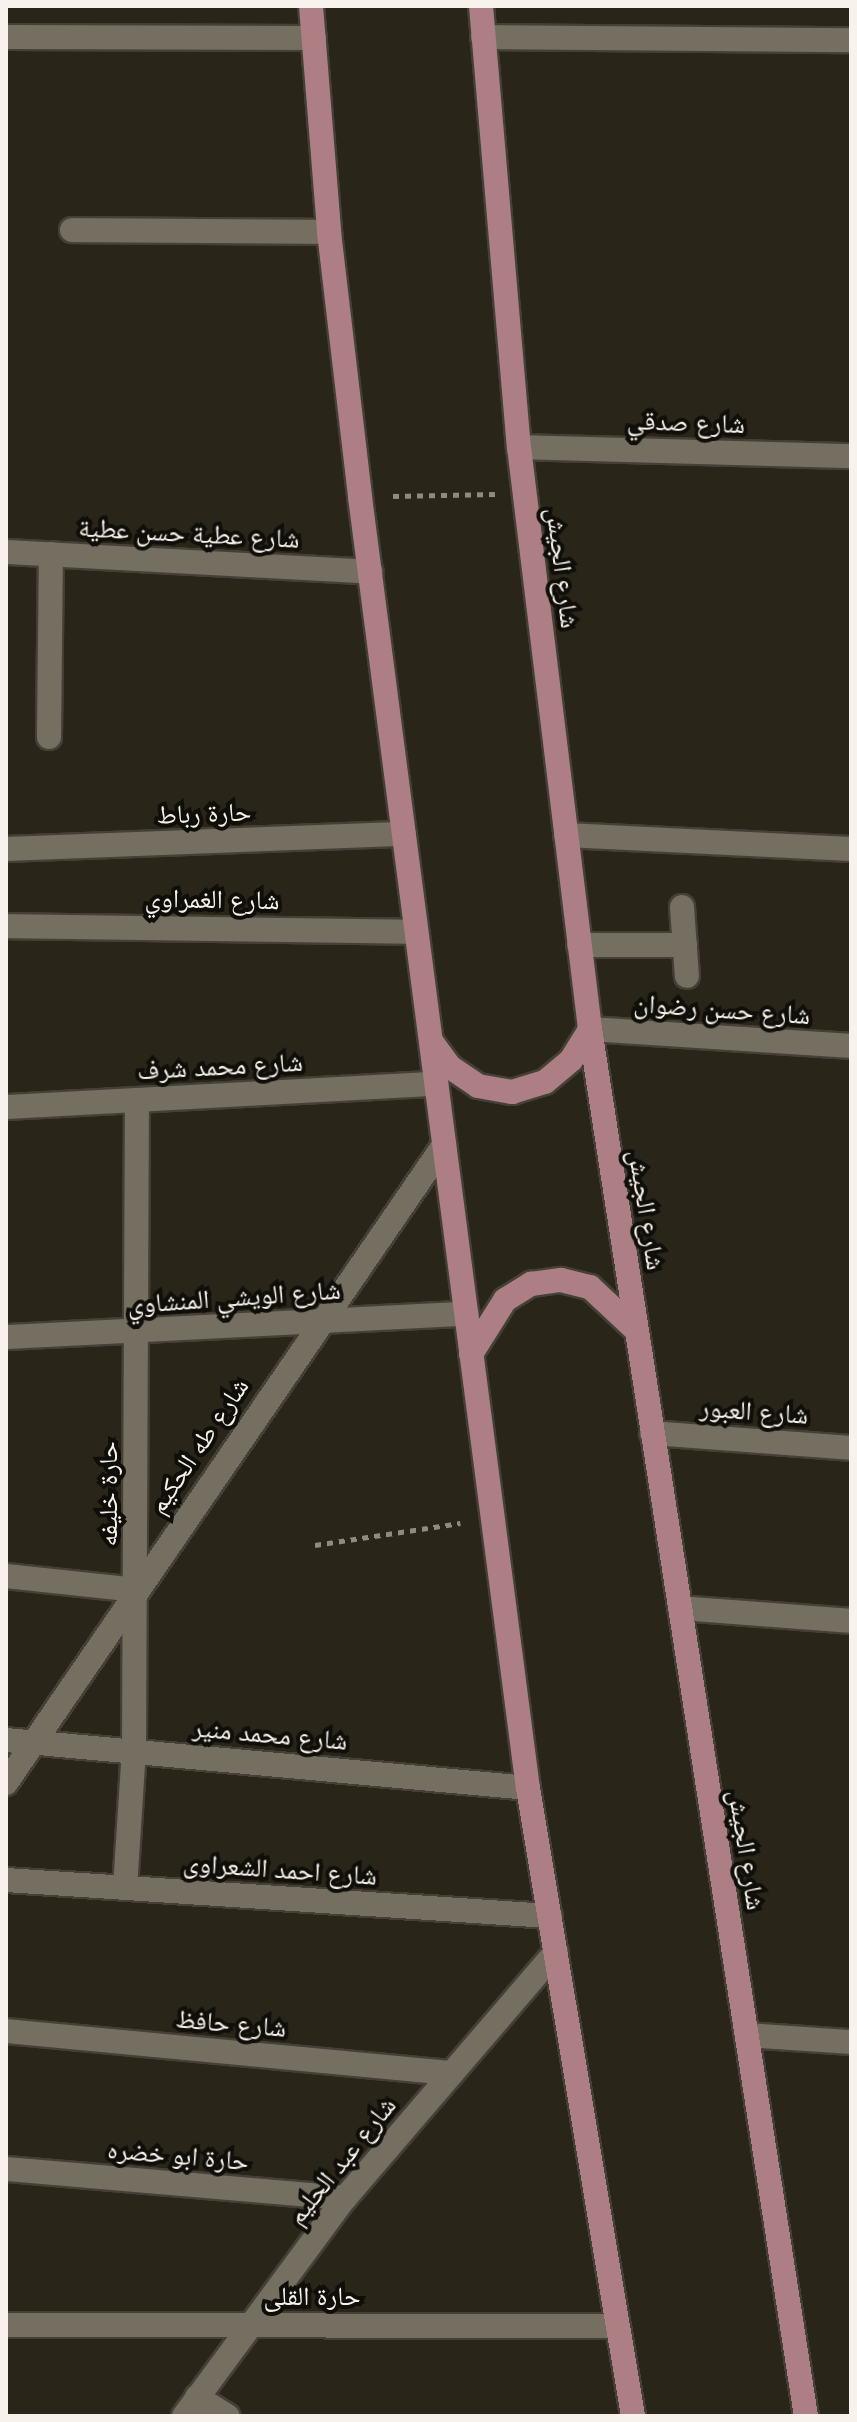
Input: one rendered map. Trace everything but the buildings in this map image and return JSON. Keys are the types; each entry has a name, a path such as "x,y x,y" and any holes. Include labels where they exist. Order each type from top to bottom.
{"main road":[{"path":"311,6 329,232 360,497 528,1788 633,2416"},
{"name":"شارع الجيش","path":"481,6 519,447 590,1029 806,2416"},
{"path":"430,1039 450,1067 478,1086 512,1092 545,1082 571,1060 590,1029"},
{"path":"471,1354 505,1300 546,1282 590,1287 636,1330"}],"street":[{"path":"6,37 314,38"},
{"path":"483,37 851,40"},
{"path":"72,230 329,232"},
{"name":"شارع صدقي","path":"519,447 851,456"},
{"name":"شارع عطية حسن عطية","path":"6,552 370,572"},
{"path":"49,737 51,554"},
{"name":"حارة رباط","path":"6,849 404,834"},
{"path":"566,835 851,849"},
{"path":"682,907 687,976"},
{"name":"شارع الغمراوي","path":"6,926 416,932"},
{"path":"579,945 685,945"},
{"name":"شارع حسن رضوان","path":"590,1029 851,1046"},
{"name":"شارع محمد شرف","path":"6,1107 436,1084"},
{"name":"حارة خليفه","path":"125,1888 134,1750 137,1100"},
{"name":"شارع طه الحكيم","path":"6,1783 319,1320 444,1145"},
{"name":"شارع الويشي المنشاوي","path":"6,1337 138,1333 319,1320 466,1314"},
{"name":"شارع العبور","path":"652,1433 851,1448"},
{"path":"6,1576 136,1590"},
{"path":"680,1608 851,1621"},
{"name":"شارع محمد منير","path":"6,1740 528,1788"},
{"name":"شارع احمد الشعراوى","path":"6,1880 550,1916"},
{"name":"شارع عبد الحليم","path":"191,2407 248,2324 345,2198 556,1952"},
{"name":"شارع حافظ","path":"6,2031 451,2073"},
{"path":"747,2035 851,2042"},
{"name":"حارة ابو خضره","path":"6,2169 345,2198"},
{"name":"حارة القلى","path":"6,2325 617,2326"},
{"path":"191,2407 227,2416"}],"path":[{"path":"360,497 524,493"},
{"path":"315,1545 493,1518"}]}
